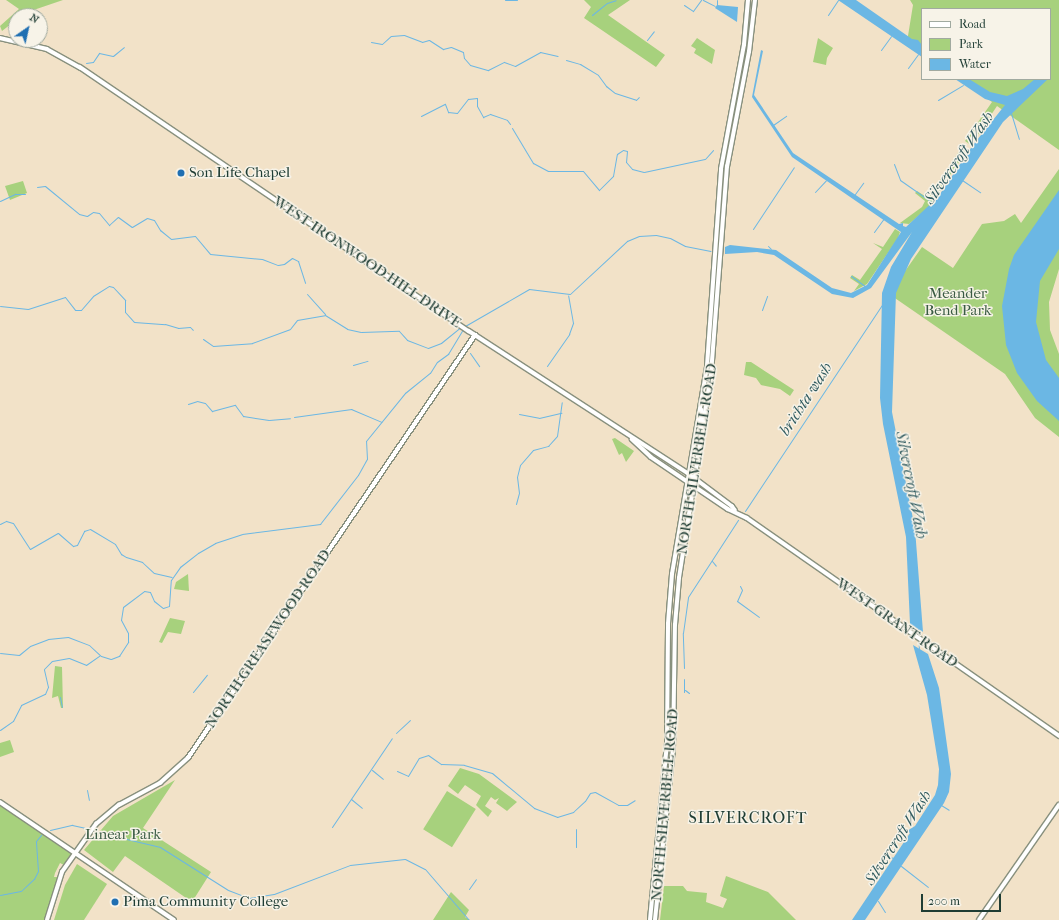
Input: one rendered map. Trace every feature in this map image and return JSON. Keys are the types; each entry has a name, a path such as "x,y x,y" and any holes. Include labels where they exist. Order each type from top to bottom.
{"main road":[{"name":"NORTH SILVERBELL ROAD","path":"650,920 668,743 668,624 675,555 702,403 710,341 721,169 744,45 748,0"},
{"name":"NORTH SILVERBELL ROAD","path":"655,920 673,749 674,625 683,556 696,480 717,324 727,167 749,52 755,0"},
{"name":"WEST IRONWOOD HILL DRIVE","path":"0,38 47,49 66,58 458,324 628,436 689,474"},
{"name":"NORTH GREASEWOOD ROAD","path":"47,920 60,876 74,853 108,813 160,783 188,758 475,335"},
{"path":"702,403 700,426 703,430"},
{"name":"WEST IRONWOOD HILL DRIVE","path":"628,436 651,457 687,481"},
{"name":"WEST GRANT ROAD","path":"689,474 732,506 735,510 1059,736"},
{"name":"WEST GRANT ROAD","path":"687,481 728,509 735,510"},
{"path":"675,555 683,556"},
{"path":"0,802 174,920"},
{"path":"979,920 1059,805"}],"green space":[{"path":"6,0 63,0 40,8 18,8"},
{"path":"584,0 630,0 608,15 665,55 656,67 584,18 591,7"},
{"path":"910,0 1059,0 1059,150 997,106 971,145 965,141 992,102 961,80 1051,80 1051,8 921,8 921,52 907,42 913,5"},
{"path":"8,19 8,26 2,31 0,26"},
{"path":"697,38 715,50 712,64 694,53 696,49 691,46"},
{"path":"818,38 833,48 827,58 826,65 813,62"},
{"path":"962,147 967,150 930,206 909,224 900,223 922,207 925,201 915,193 917,191 928,198"},
{"name":"Meander Bend Park","path":"1059,169 1059,269 1049,302 1050,330 1059,354 1059,437 1035,418 1005,374 889,294 922,247 953,268 982,224 1004,221 1015,214 1021,223"},
{"path":"23,181 27,193 10,200 5,186"},
{"path":"895,229 900,232 898,238 867,284 854,291 859,284 850,278 852,275 860,280 882,249 873,243 883,247"},
{"path":"746,362 751,362 794,390 790,396 780,389 761,385 756,378 744,375"},
{"path":"615,438 634,451 626,462 622,453 619,455 612,439"},
{"path":"188,574 189,591 174,589 176,582"},
{"path":"170,618 185,621 181,634 168,632 162,643 159,642"},
{"path":"55,666 62,667 63,708 61,708 58,696 52,698"},
{"path":"10,740 14,752 0,757 0,743"},
{"path":"460,768 479,774 517,802 507,811 496,803 499,798 495,800 491,797 485,806 492,811 488,817 476,805 481,796 465,785 458,794 448,786"},
{"name":"Linear Park","path":"175,780 143,828 211,872 192,902 125,856 113,872 84,850 113,816"},
{"path":"447,791 476,809 452,847 423,829"},
{"path":"0,802 73,854 66,866 60,863 55,873 54,877 60,877 48,920 0,920"},
{"path":"77,864 107,884 84,920 54,920 65,885"},
{"path":"726,876 768,892 796,920 660,920 664,886 683,886 687,891 707,893 706,902 723,908 727,899 720,896"},
{"path":"451,892 469,910 465,917 470,920 433,920"}],"water":[{"path":"838,0 856,0 912,39 918,40 921,44 921,56"},
{"path":"717,5 738,7 737,22 715,8"},
{"path":"761,50 763,51 754,95 793,153 899,224 903,223 903,226 906,227 938,197 973,145 1005,105 985,99 956,80 971,80 990,92 1007,96 1023,89 1034,80 1047,80 1003,122 911,259 896,293 892,412 915,529 923,632 910,624 906,537 883,424 880,398 882,293 891,267 912,232 871,288 853,298 832,294 774,255 757,252 725,254 725,247 730,245 776,250 832,288 851,293 867,285 901,232 792,157 752,97"},
{"path":"1059,190 1059,249 1040,281 1036,322 1046,360 1059,378 1059,421 1037,401 1017,373 1006,345 1002,306 1009,269 1014,255"},
{"path":"913,645 928,654 939,688 951,774 949,792 944,803 865,920 852,920 910,833 907,831 915,826 935,795 938,785 939,769 927,695"}],"waterway":[{"path":"505,0 517,0"},
{"path":"592,15 607,3 616,0"},
{"path":"684,5 693,11 701,0"},
{"path":"703,0 715,6"},
{"path":"717,0 717,5"},
{"path":"828,15 838,0"},
{"path":"647,40 654,31"},
{"path":"371,42 382,44 391,36 404,35 422,42 429,40 443,49 451,47 463,52 464,58 470,65 488,70 504,62 515,66 540,52 558,56"},
{"path":"881,50 891,36"},
{"path":"86,63 93,62 99,53 113,56 124,47"},
{"path":"908,68 918,54"},
{"path":"566,60 580,64 598,75 606,86 615,93 636,100 639,97"},
{"path":"938,100 963,85"},
{"path":"421,116 445,104 448,112 457,113 468,99 477,98 477,106 483,117 490,114 507,120 510,124"},
{"path":"1011,113 1019,139"},
{"path":"773,125 786,116"},
{"path":"512,128 533,163 548,171 583,171 599,190 613,176 617,154 623,150 627,151 626,162 632,169 644,172 705,159 713,150"},
{"path":"894,164 900,180 933,203"},
{"path":"753,229 794,167"},
{"path":"815,192 826,180"},
{"path":"962,180 980,192"},
{"path":"855,194 863,183"},
{"path":"37,187 45,186 79,214 87,216 93,212 99,213 109,225 118,217 132,227 147,218 154,220 160,230 171,239 195,236 210,254 262,259 278,265 284,264 292,258 298,261 305,283"},
{"path":"0,201 15,194 25,194"},
{"path":"874,232 884,218"},
{"path":"465,326 529,289 570,294 627,241 639,236 656,235 670,238 685,246 711,251"},
{"path":"768,246 771,249"},
{"path":"851,276 865,286"},
{"path":"0,306 28,309 65,297 75,310 81,310 93,296 109,286 113,287 125,300 125,312 134,322 165,324 178,328 190,327 193,330"},
{"path":"307,294 325,314"},
{"path":"547,366 569,334 573,323 568,295"},
{"path":"762,310 767,296"},
{"name":"brichta wash","path":"745,511 882,305"},
{"path":"203,339 213,346 252,343 290,329 297,320 325,315 347,329 361,332 399,331 407,340 428,348 441,343 461,327"},
{"path":"0,653 19,655 30,646 48,639 68,637 89,645 101,656 111,659 119,656 128,642 128,633 121,620 123,607 144,591 150,592 154,601 163,608 169,606 171,580 180,567 198,553 215,543 242,534 320,524 358,475 367,459 366,441 405,393 430,373 437,362 448,354 463,329"},
{"path":"470,353 479,366"},
{"path":"353,365 367,361"},
{"path":"188,404 197,401 205,403 212,411 235,405 243,416 269,420 290,418"},
{"path":"516,504 519,493 517,477 520,465 533,450 548,446 557,436 562,402"},
{"path":"294,417 351,409 381,422"},
{"path":"519,414 539,418 561,413"},
{"name":"brichta wash","path":"684,668 683,633 688,597 738,520"},
{"path":"0,524 6,521 13,523 30,549 58,533 73,546 77,545 84,531 90,529 115,544 121,554 126,557 142,562 154,573 172,577"},
{"name":"brichta wash","path":"712,561 716,566"},
{"path":"740,586 742,590 737,601 759,617"},
{"name":"Silvercroft Wash","path":"918,629 918,636"},
{"name":"Silvercroft Wash","path":"918,639 919,648"},
{"path":"0,730 13,721 21,705 45,694 48,687 44,669 52,661 69,658 86,665 99,656"},
{"path":"193,692 207,675"},
{"name":"brichta wash","path":"684,679 684,692"},
{"name":"brichta wash","path":"685,690 689,693"},
{"path":"60,697 62,707"},
{"path":"396,733 410,720"},
{"path":"332,827 392,738"},
{"path":"397,771 408,776 419,758 428,755 441,764 464,765 492,773 534,808 557,817 573,812 585,801 590,793 595,792 618,805 627,805 635,800"},
{"path":"372,770 383,779"},
{"path":"87,790 89,800"},
{"path":"351,799 362,808"},
{"path":"941,805 949,810"},
{"path":"50,830 72,825 86,828"},
{"path":"576,829 576,847"},
{"path":"97,832 160,847 228,890 249,898 274,894 350,865 405,859 425,869 469,920"},
{"path":"0,895 21,891 34,879 38,871 36,841 41,835"},
{"path":"885,856 894,858"},
{"path":"901,866 928,887"},
{"path":"469,889 476,879"},
{"path":"878,901 885,912"}],"place":[{"name":"Son Life Chapel","path":"181,173"},
{"name":"Pima Community College","path":"115,902"}],"district":[{"name":"SILVERCROFT","path":"748,818"}]}
